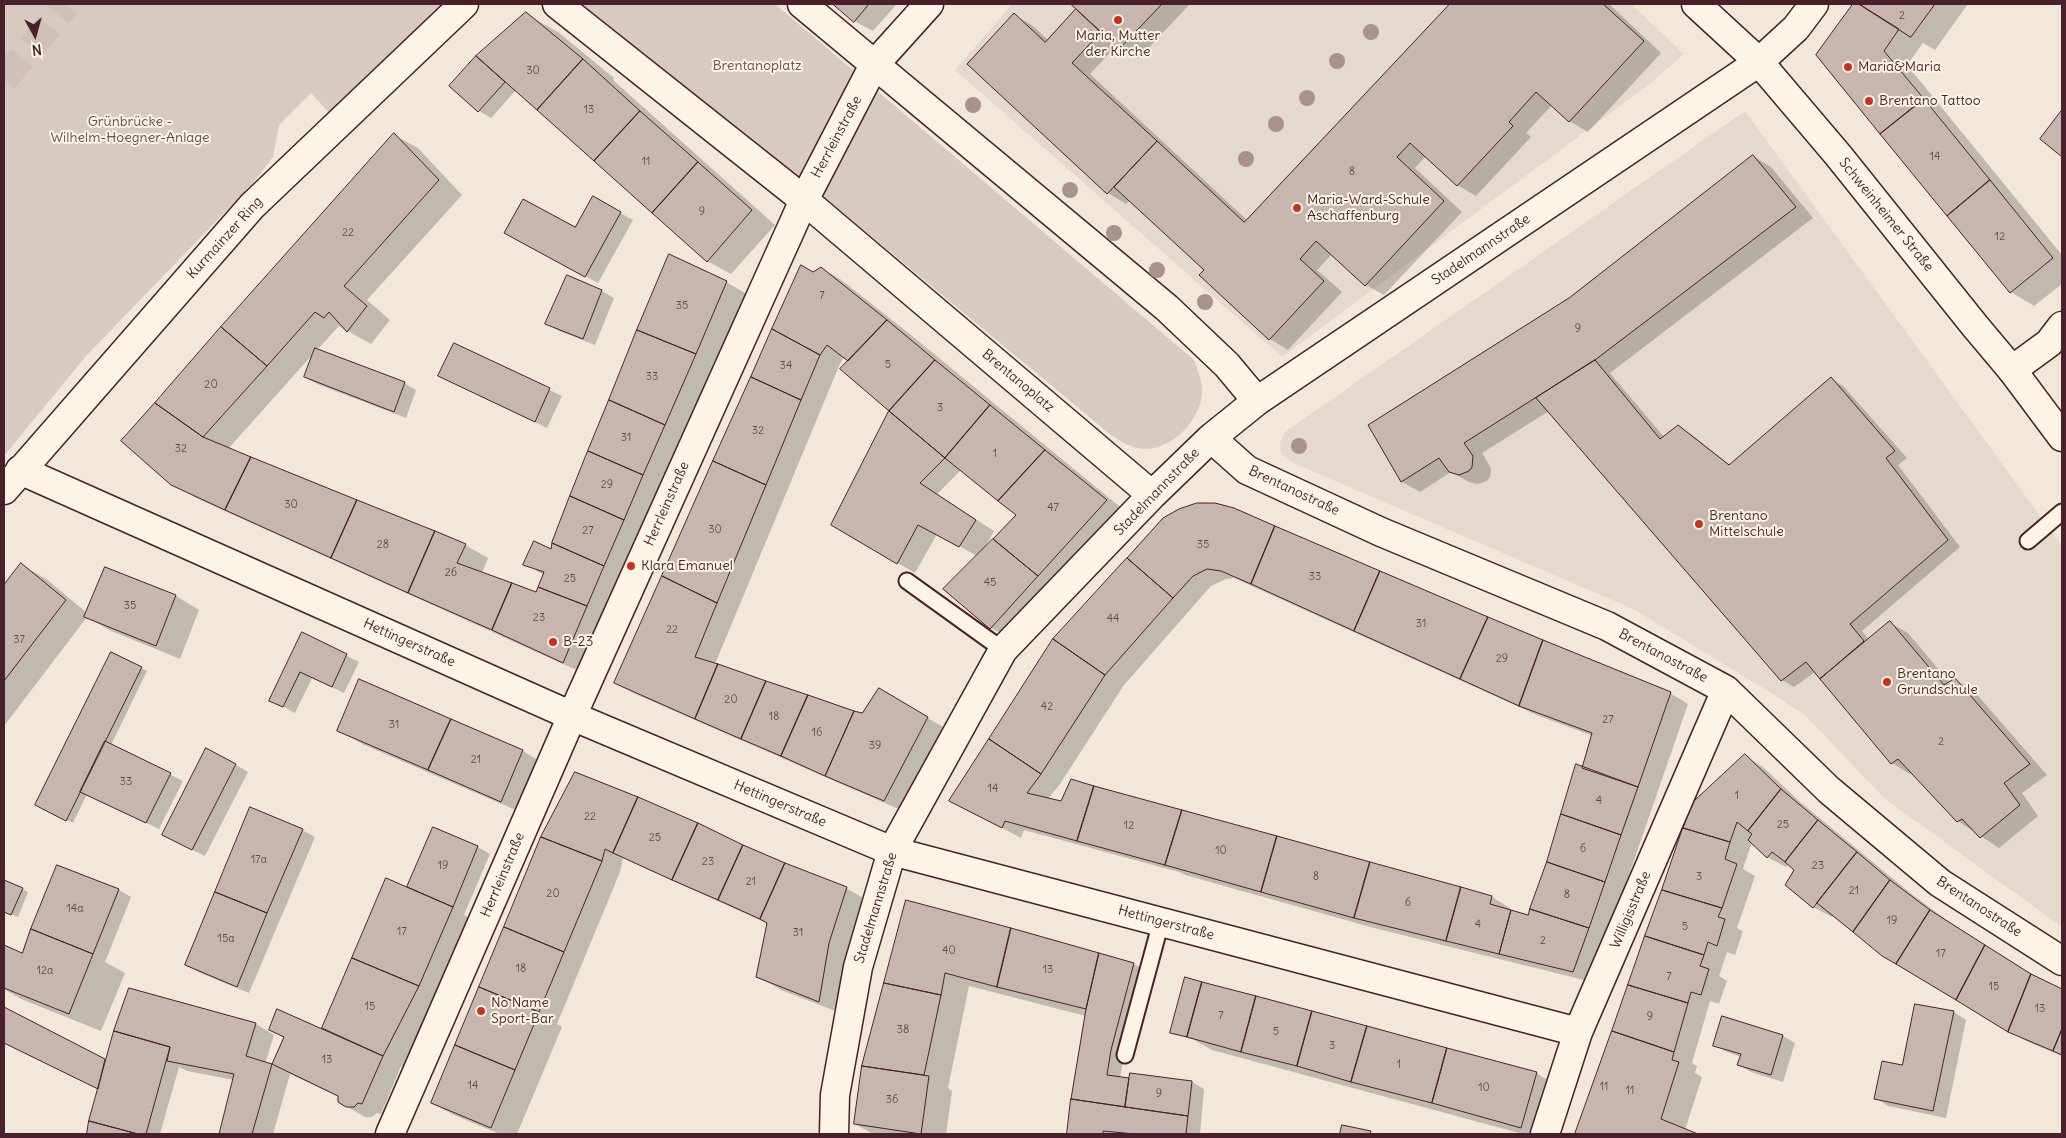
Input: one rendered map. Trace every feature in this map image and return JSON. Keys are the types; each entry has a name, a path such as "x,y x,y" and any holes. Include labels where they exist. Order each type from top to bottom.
{"street":[{"name":"Kurmainzer Ring","path":"12,480 252,206 464,4"},
{"name":"Brentanoplatz","path":"558,4 804,200 1152,495"},
{"path":"802,4 1167,308 1227,365 1258,401"},
{"name":"Herrleinstraße","path":"390,1134 572,716 804,200 874,65 929,4"},
{"name":"Schweinheimer Straße","path":"1696,4 1759,62 1838,154 2012,370 2062,437"},
{"name":"Stadelmannstraße","path":"834,1134 835,1094 858,967 892,851 1003,650 1152,495 1210,438 1258,401 1759,62 1796,28 1814,4"},
{"path":"2012,370 2049,343 2062,326"},
{"name":"Brentanostraße","path":"1210,438 1247,470 1381,532 1607,626 1726,690 1829,790 1940,883 2062,961"},
{"name":"Hettingerstraße","path":"12,480 892,851 1578,1032"},
{"name":"Willigisstraße","path":"1545,1134 1578,1032 1726,690"}],"lane":[{"path":"2028,541 2062,512"},
{"path":"907,581 1003,650"},
{"path":"1125,1055 1161,922"}],"shaded area":[{"name":"Maria-Ward-Schule Aschaffenburg","path":"1012,4 1631,4 1684,54 1652,82 1282,357 955,70"},
{"path":"1745,111 2062,546 2062,927 1885,799 1805,715 1633,609 1291,462 1281,454 1280,443 1285,432"}],"green space":[{"name":"Grünbrücke - Wilhelm-Hoegner-Anlage","path":"4,4 445,4 334,118 311,93 279,125 273,157 253,183 86,356 4,456"},
{"name":"Brentanoplatz","path":"582,4 775,4 1194,360 1202,385 1202,394 1199,406 1187,428 1177,437 1155,448 1143,449 1131,446 1111,435 800,177"}],"building":[{"path":"833,4 869,4 854,22"},
{"name":"Maria, Mutter der Kirche","path":"1071,4 1162,4 1119,49"},
{"path":"1450,4 1603,4 1644,41 1569,122 1536,92 1509,122 1513,126 1457,186 1410,143 1397,157 1444,201 1365,286 1316,241 1300,259 1324,281 1269,340 1199,275 1204,270 1114,187 1157,141 1244,222"},
{"path":"1853,4 1859,4 1899,29 1884,51 1924,99 1880,134 1816,55"},
{"path":"1859,4 1935,4 1911,37"},
{"path":"1076,9 1101,32 1072,63 1157,141 1107,194 967,64 1014,13 1045,42"},
{"path":"526,12 583,59 537,110 476,56"},
{"path":"476,56 505,82 478,112 449,86"},
{"path":"583,59 640,111 594,161 537,110"},
{"path":"1924,99 1990,180 1947,216 1880,134"},
{"path":"2062,110 2062,157 2040,139"},
{"path":"640,111 698,162 652,213 594,161"},
{"path":"394,133 439,180 344,286 367,306 347,332 329,312 324,318 315,312 267,366 221,327"},
{"path":"1753,155 1796,207 1595,360 1464,443 1473,456 1472,467 1469,471 1459,475 1449,472 1439,458 1401,482 1368,425 1569,298"},
{"path":"698,162 752,210 707,262 652,213"},
{"path":"1990,180 2053,258 2010,293 1947,216"},
{"path":"593,196 621,212 585,277 504,233 523,199 575,227"},
{"path":"669,254 727,281 696,354 637,330"},
{"path":"801,265 813,272 821,267 887,320 848,361 827,345 820,355 772,329"},
{"path":"567,275 602,290 583,339 545,324"},
{"path":"887,320 935,360 889,411 840,369"},
{"path":"221,327 267,366 203,437 155,403"},
{"path":"772,329 820,355 801,400 751,377"},
{"path":"637,330 696,354 665,425 609,400"},
{"path":"454,343 550,388 535,422 438,376"},
{"path":"315,348 405,382 394,412 304,377"},
{"path":"935,360 990,405 945,458 889,411"},
{"path":"1595,360 1660,439 1678,425 1729,465 1831,377 1895,451 1886,458 1948,540 1850,624 1864,641 1820,679 1806,662 1781,681 1536,398"},
{"path":"751,377 801,400 766,485 713,461"},
{"path":"609,400 665,425 643,475 588,451"},
{"path":"155,403 203,437 251,457 225,510 171,485 121,441"},
{"path":"990,405 1045,450 998,501 945,458"},
{"path":"889,411 945,458 920,483 976,520 959,547 918,525 897,564 831,525"},
{"path":"1045,450 1107,500 1038,576 993,539 1016,515 998,501"},
{"path":"588,451 643,475 624,520 570,496"},
{"path":"251,457 357,500 331,558 225,510"},
{"path":"713,461 766,485 717,603 662,576"},
{"path":"570,496 624,520 604,566 552,543"},
{"path":"357,500 435,531 408,593 331,558"},
{"path":"1197,503 1215,503 1234,508 1275,526 1251,584 1221,571 1207,569 1193,576 1173,598 1127,558 1163,518 1179,509"},
{"path":"1275,526 1380,571 1354,631 1251,584"},
{"path":"435,531 466,544 457,563 512,583 492,630 408,593"},
{"path":"993,539 1038,576 990,629 943,589"},
{"path":"534,541 551,549 552,543 604,566 587,606 538,587 544,572 523,565"},
{"path":"1127,558 1173,598 1105,675 1053,639"},
{"path":"21,563 66,600 4,681 4,585"},
{"path":"105,567 176,595 156,646 84,617"},
{"path":"1380,571 1488,617 1460,679 1354,631"},
{"path":"662,576 717,603 695,657 718,664 695,719 614,683"},
{"path":"512,583 536,592 538,587 587,606 563,663 492,630"},
{"path":"1488,617 1543,640 1519,706 1460,679"},
{"path":"1890,621 1944,685 1955,678 2030,764 2004,783 2020,805 1980,838 1962,819 1957,822 1898,759 1891,764 1820,679"},
{"path":"302,632 347,654 332,687 300,672 283,707 269,701"},
{"path":"1053,639 1105,675 1041,774 989,739"},
{"path":"1543,640 1671,692 1638,787 1582,768 1592,733 1519,706"},
{"path":"111,652 142,667 66,821 35,805"},
{"path":"718,664 766,681 741,739 695,719"},
{"path":"359,679 451,719 428,770 337,731"},
{"path":"766,681 808,695 781,756 741,739"},
{"path":"879,688 928,717 884,801 825,776 854,711 862,713"},
{"path":"808,695 854,711 825,776 781,756"},
{"path":"451,719 523,750 501,802 428,770"},
{"path":"989,739 1041,774 1027,793 1061,801 1071,779 1094,786 1077,841 1005,821 1002,828 949,801"},
{"path":"105,741 171,773 146,823 80,792"},
{"path":"206,748 236,764 192,850 162,835"},
{"path":"1745,754 1781,789 1748,831 1737,822 1730,842 1683,828 1691,804"},
{"path":"1576,764 1638,787 1621,835 1561,814"},
{"path":"575,772 638,797 613,853 605,849 602,861 541,837"},
{"path":"1094,786 1182,810 1165,865 1077,841"},
{"path":"1781,789 1818,820 1785,862 1772,852 1767,858 1748,840 1752,834 1748,831"},
{"path":"638,797 698,823 672,880 613,853"},
{"path":"250,807 303,829 267,913 215,892"},
{"path":"1182,810 1277,836 1261,892 1165,865"},
{"path":"1561,814 1621,835 1605,882 1547,862"},
{"path":"1818,820 1857,852 1813,908 1785,885 1794,870 1785,862"},
{"path":"698,823 743,845 718,900 672,880"},
{"path":"433,827 478,846 453,907 407,887"},
{"path":"1683,828 1730,842 1725,859 1737,864 1722,908 1662,890"},
{"path":"1277,836 1370,862 1354,918 1261,892"},
{"path":"541,837 602,861 564,952 504,927"},
{"path":"743,845 785,863 760,919 718,900"},
{"path":"1857,852 1890,880 1853,932 1817,903"},
{"path":"1370,862 1461,887 1446,941 1354,918"},
{"path":"1547,862 1605,882 1589,928 1530,909"},
{"path":"785,863 847,887 829,943 819,1002 756,977 767,923 760,919"},
{"path":"57,865 119,889 93,954 31,929"},
{"path":"386,878 453,907 419,986 352,958"},
{"path":"4,880 23,888 11,915 4,912"},
{"path":"1890,880 1930,910 1896,964 1882,956 1853,932"},
{"path":"1461,887 1492,896 1490,904 1511,910 1499,954 1446,941"},
{"path":"1662,890 1722,908 1718,917 1725,919 1717,946 1708,942 1704,955 1645,936"},
{"path":"215,892 267,913 237,987 185,965"},
{"path":"906,900 1011,928 997,987 945,973 941,995 884,983"},
{"path":"1530,909 1589,928 1573,972 1499,954 1511,910 1528,915"},
{"path":"1930,910 1985,945 1956,1000 1896,964"},
{"path":"504,927 564,952 539,1012 479,987"},
{"path":"1011,928 1099,953 1086,1009 997,987"},
{"path":"31,929 93,954 69,1014 4,988 4,945 22,953"},
{"path":"1645,936 1704,955 1700,966 1709,969 1701,995 1691,992 1688,1003 1628,985"},
{"path":"1985,945 2031,974 2008,1032 1956,1000"},
{"path":"1099,953 1134,963 1111,1050 1107,1075 1129,1078 1125,1107 1071,1099 1086,1009"},
{"path":"352,958 419,986 383,1056 322,1028"},
{"path":"2031,974 2062,989 2062,1029 2053,1051 2008,1032"},
{"path":"1185,977 1202,982 1187,1037 1170,1033"},
{"path":"1202,982 1256,996 1241,1052 1187,1037"},
{"path":"884,983 941,995 924,1075 862,1066"},
{"path":"1628,985 1688,1003 1674,1052 1612,1031"},
{"path":"479,987 539,1012 515,1070 455,1045"},
{"path":"129,988 256,1023 246,1056 272,1064 252,1134 219,1134 234,1074 167,1061 170,1047 114,1031"},
{"path":"1256,996 1312,1011 1297,1066 1241,1052"},
{"path":"1915,1004 1954,1011 1933,1111 1874,1099 1882,1061 1902,1065"},
{"path":"4,1007 105,1059 98,1089 4,1043"},
{"path":"277,1009 383,1056 362,1104 358,1103 354,1107 346,1107 338,1102 338,1096 272,1064 284,1037 269,1030"},
{"path":"1312,1011 1367,1026 1351,1082 1297,1066"},
{"path":"1722,1016 1783,1035 1771,1075 1737,1065 1741,1054 1713,1046"},
{"path":"1367,1026 1447,1048 1432,1103 1351,1082"},
{"path":"2062,1029 2062,1055 2053,1051"},
{"path":"114,1031 170,1047 146,1134 138,1134 89,1121"},
{"path":"1612,1031 1674,1052 1672,1060 1679,1062 1661,1119 1698,1134 1575,1134"},
{"path":"455,1045 515,1070 491,1128 431,1103"},
{"path":"1447,1048 1537,1072 1521,1128 1432,1103"},
{"path":"862,1066 929,1076 921,1134 854,1124"},
{"path":"1130,1073 1192,1081 1188,1116 1125,1107"},
{"path":"1071,1099 1188,1116 1186,1134 1135,1134 1103,1131 1103,1134 1067,1134"},
{"path":"89,1121 138,1134 87,1134"},
{"path":"1342,1125 1371,1131 1370,1134 1340,1134"}],"tunnel":[{"path":"4,79 67,4"}],"place":[{"name":"Maria, Mutter der Kirche","path":"1118,20"},
{"name":"Maria&Maria","path":"1848,67"},
{"name":"Brentano Tattoo","path":"1869,101"},
{"name":"Maria-Ward-Schule Aschaffenburg","path":"1297,208"},
{"name":"Brentano Mittelschule","path":"1699,524"},
{"name":"Klara Emanuel","path":"631,566"},
{"name":"B-23","path":"553,642"},
{"name":"Brentano Grundschule","path":"1887,682"},
{"name":"No Name Sport-Bar","path":"481,1011"}]}
